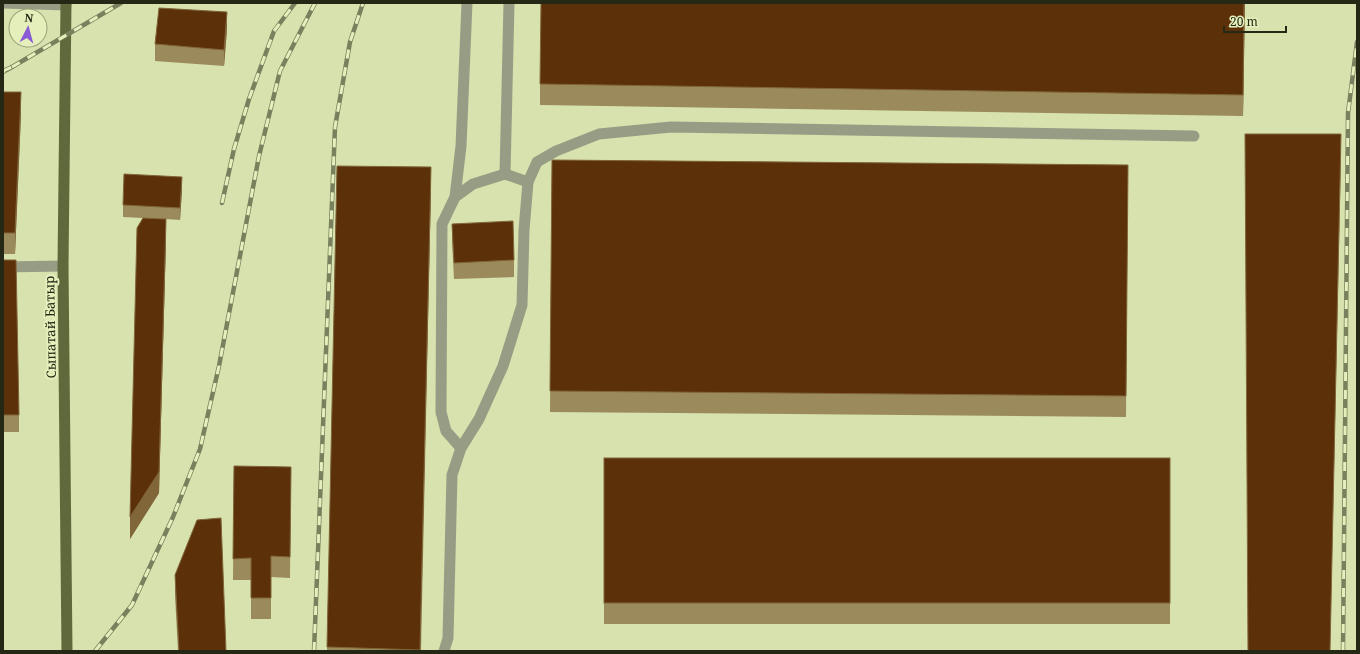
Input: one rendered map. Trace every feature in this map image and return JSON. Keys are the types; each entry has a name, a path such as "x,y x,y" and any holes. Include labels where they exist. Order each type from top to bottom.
{"main road":[{"name":"Сыпатай Батыр","path":"66,4 63,266 67,651"}],"lane":[{"path":"3,3 66,4"},
{"path":"461,448 446,431 441,412 442,224 455,197 461,146 467,3"},
{"path":"505,174 509,3"},
{"path":"444,651 448,638 452,475 461,448 479,419 503,366 522,305 524,230 528,182 537,162 556,151 599,134 671,126 1194,136"},
{"path":"455,197 473,184 505,174 528,182"},
{"path":"3,268 63,266"}],"building":[{"path":"541,3 1244,3 1243,95 540,84"},
{"path":"159,8 227,12 224,50 155,44"},
{"path":"3,92 21,92 15,233 3,233"},
{"path":"1245,134 1341,134 1330,651 1248,651"},
{"path":"552,160 1128,165 1126,396 550,391"},
{"path":"337,166 431,167 420,650 327,647"},
{"path":"124,174 182,177 180,208 123,205"},
{"path":"143,218 166,219 159,472 130,517 137,228"},
{"path":"513,221 514,260 454,263 452,224"},
{"path":"3,260 16,260 19,415 3,415"},
{"path":"604,458 1170,458 1170,603 604,603"},
{"path":"234,466 291,467 290,557 271,556 271,598 251,598 251,558 233,559"},
{"path":"221,518 226,651 179,651 175,575 197,520"}],"railway":[{"path":"12,67 121,3"},
{"path":"222,203 234,149 249,99 274,31 295,3"},
{"path":"95,651 132,605 173,517 200,449 219,366 259,156 280,71 315,3"},
{"path":"314,651 335,127 350,42 363,3"},
{"path":"1343,651 1348,113 1357,42"},
{"path":"3,71 12,67 3,72"}]}
